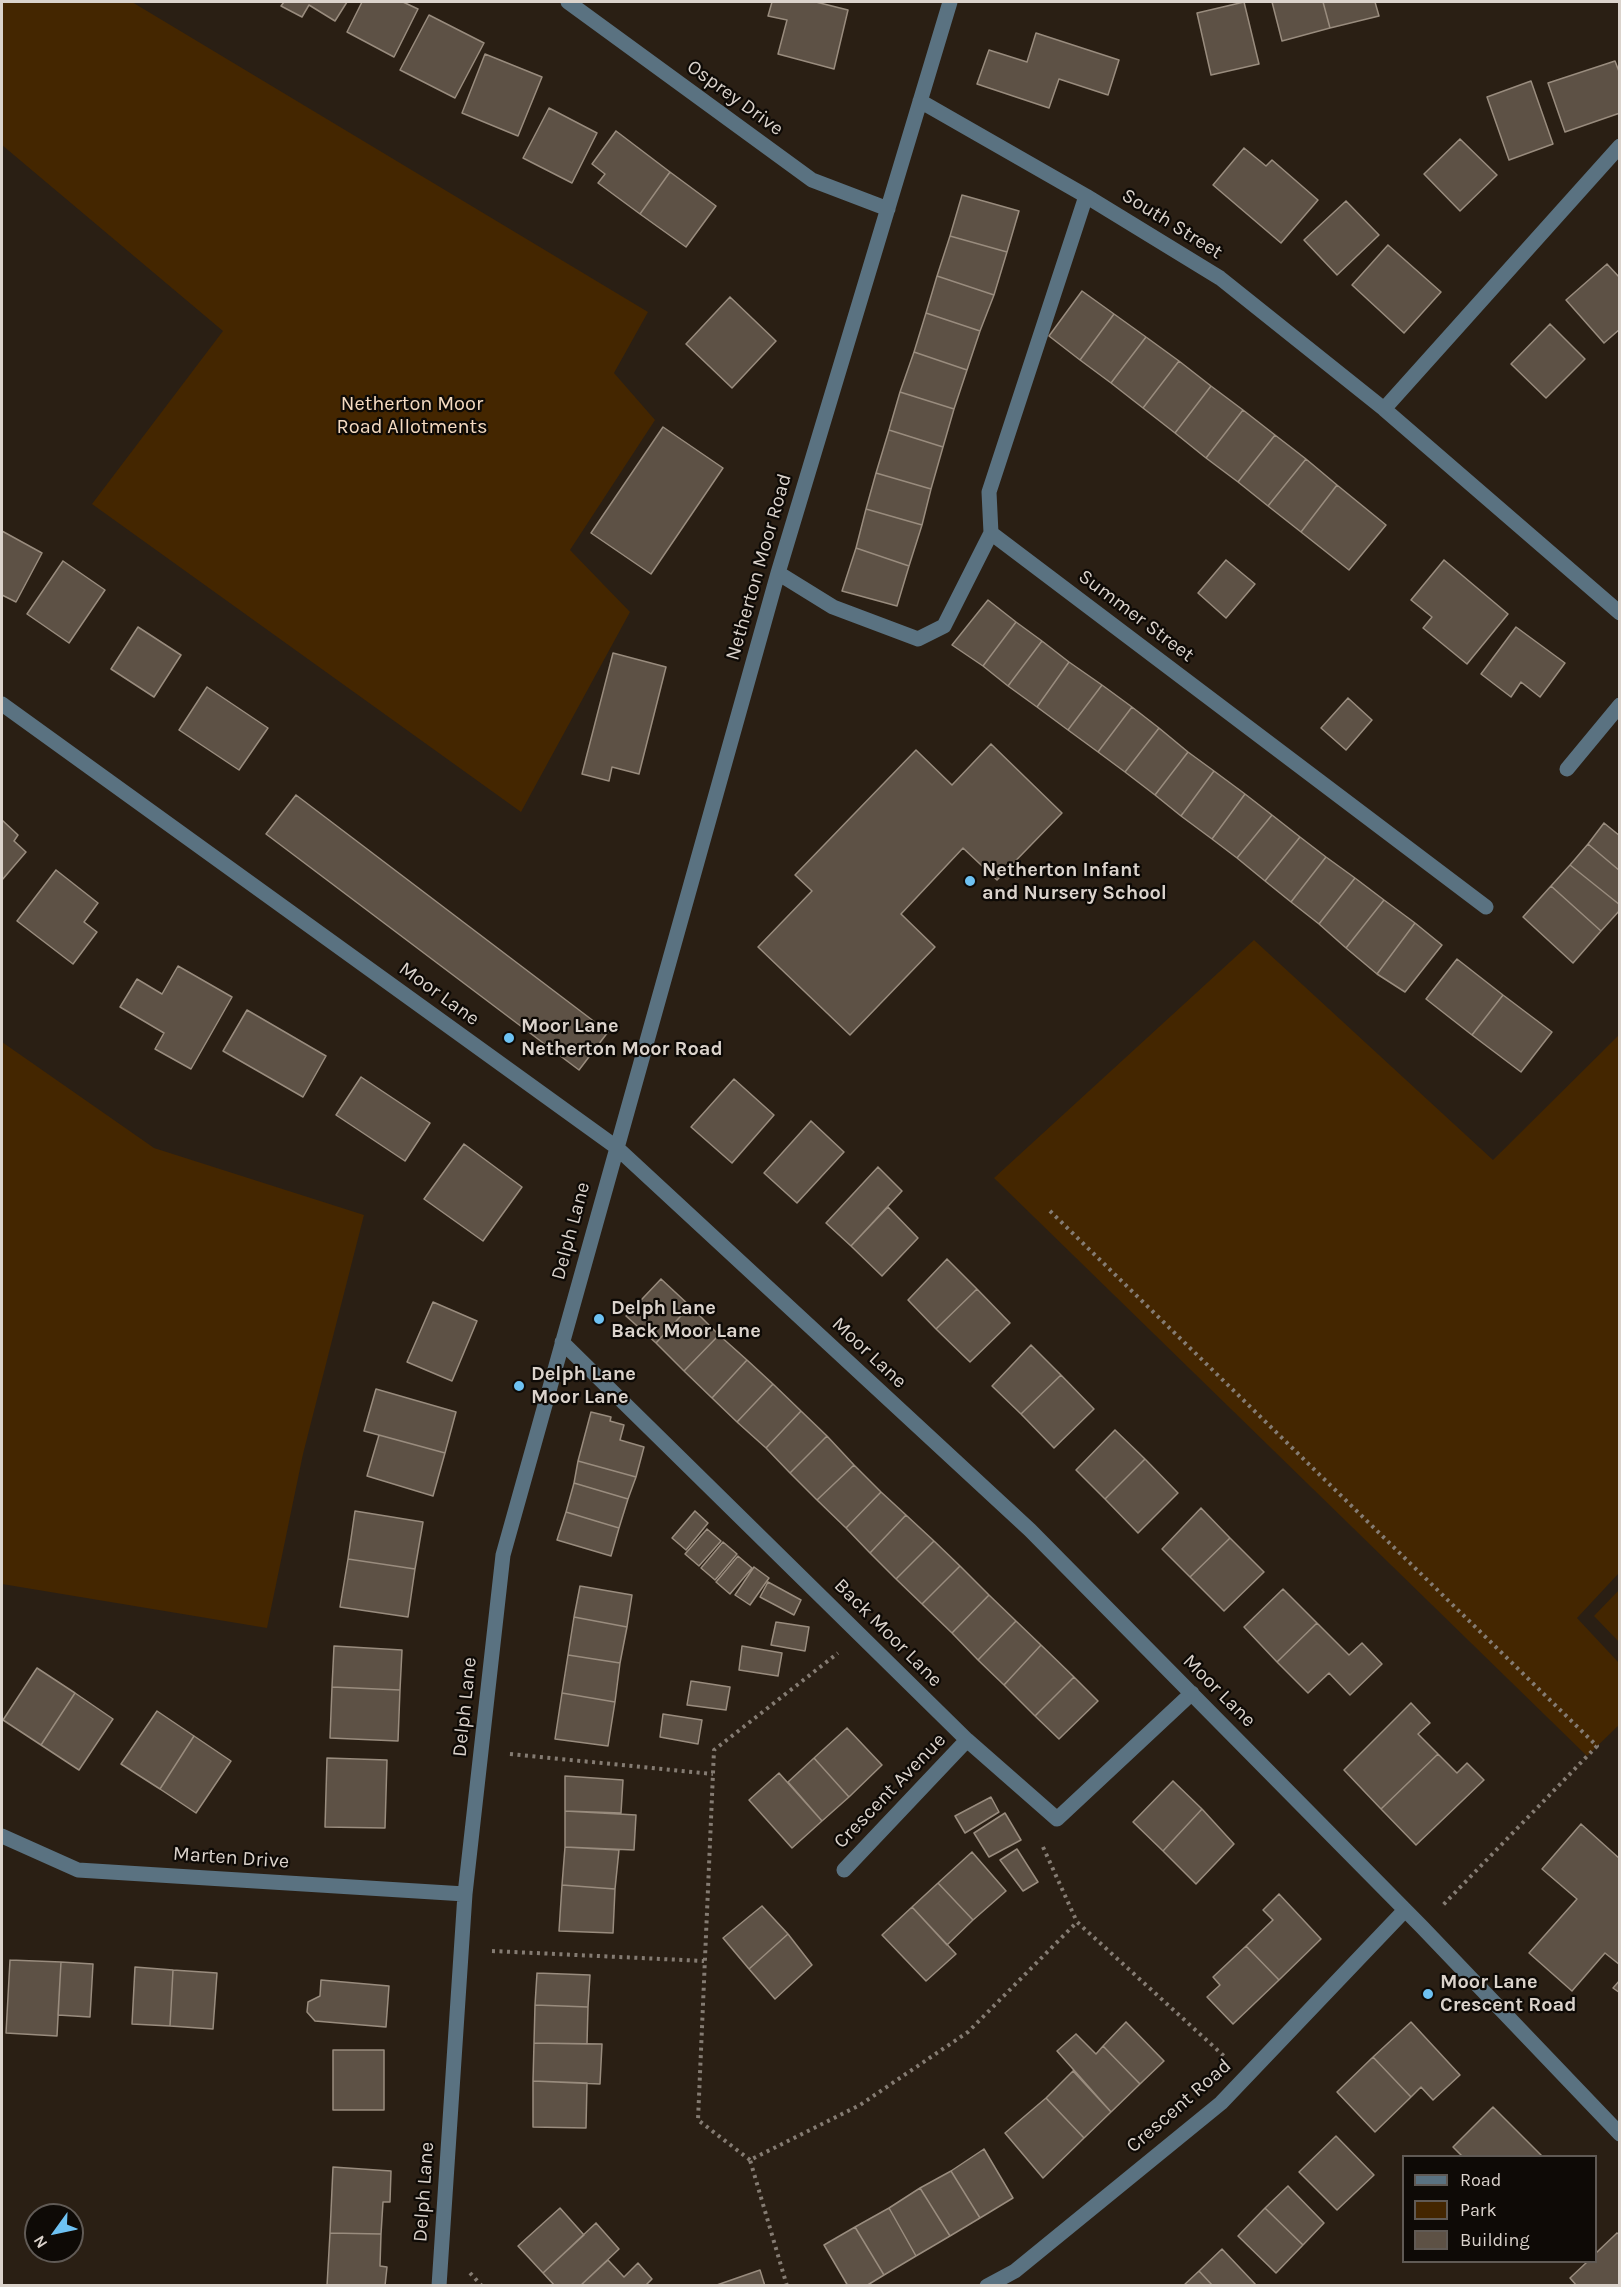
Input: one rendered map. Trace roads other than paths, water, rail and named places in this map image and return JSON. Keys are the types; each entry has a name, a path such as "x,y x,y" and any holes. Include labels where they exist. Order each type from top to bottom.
{"street":[{"name":"Osprey Drive","path":"568,2 812,180 888,209"},
{"name":"Netherton Moor Road","path":"616,1147 778,573 950,2"},
{"name":"South Street","path":"920,100 1086,196 1220,278 1384,409 1620,613"},
{"path":"1384,409 1620,146"},
{"path":"778,573 832,607 918,639 944,626 991,533 989,492 1086,196"},
{"name":"Summer Street","path":"991,533 1486,907"},
{"name":"Moor Lane","path":"2,704 616,1147 1030,1530 1422,1927 1620,2134"},
{"path":"1567,770 1620,705"},
{"name":"Delph Lane","path":"439,2286 465,1894 503,1555 616,1147"},
{"name":"Back Moor Lane","path":"562,1342 967,1740 1056,1819 1192,1693"},
{"name":"Crescent Avenue","path":"844,1870 967,1740"},
{"name":"Marten Drive","path":"2,1836 78,1870 465,1894"},
{"name":"Crescent Road","path":"987,2286 1024,2264 1221,2103 1405,1910"}],"place":[{"name":"Netherton Infant and Nursery School","path":"970,881"},
{"name":"Moor Lane Netherton Moor Road","path":"509,1038"},
{"name":"Delph Lane Back Moor Lane","path":"599,1319"},
{"name":"Delph Lane Moor Lane","path":"519,1386"},
{"name":"Moor Lane Crescent Road","path":"1428,1994"}],"park label":[{"name":"Netherton Moor Road Allotments","path":"412,416"}]}
